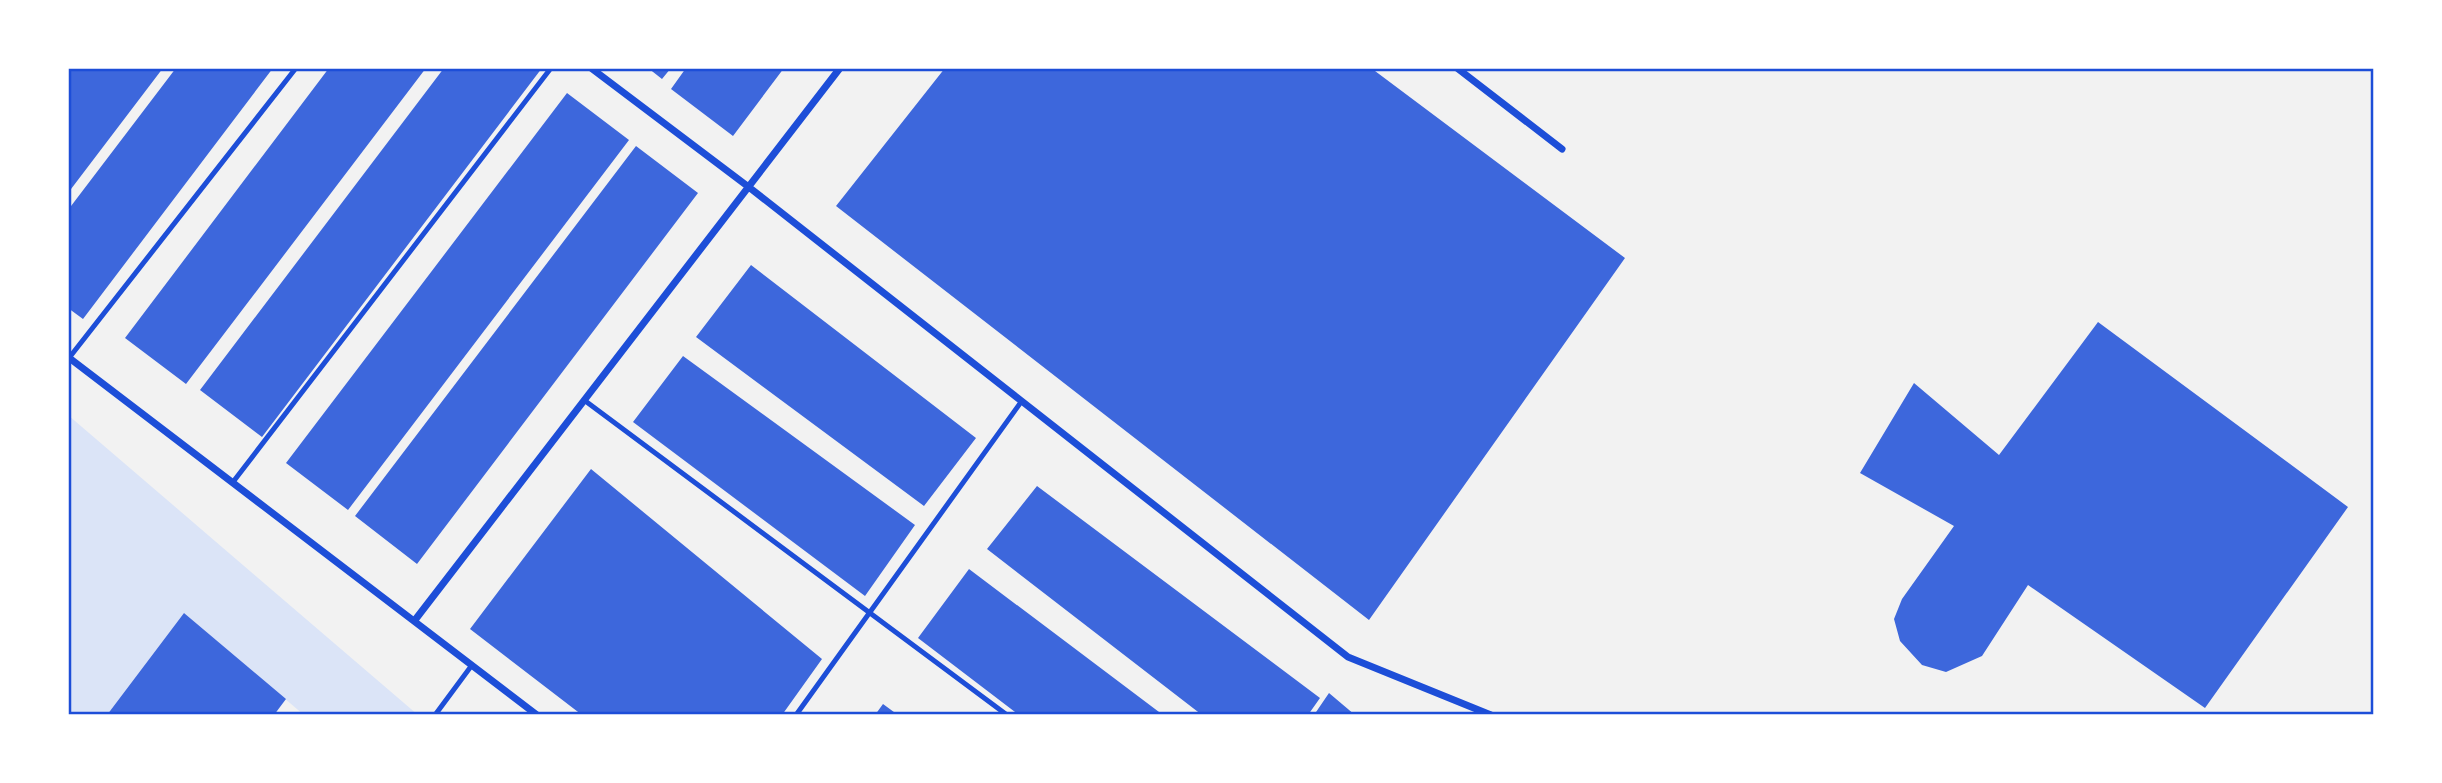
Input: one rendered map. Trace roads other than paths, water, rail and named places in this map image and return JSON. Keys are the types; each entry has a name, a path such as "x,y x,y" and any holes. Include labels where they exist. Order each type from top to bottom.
{"street":[{"path":"591,68 750,188 1348,657 1491,715"},
{"path":"415,620 840,68"},
{"path":"1457,68 1562,149"},
{"path":"68,358 537,715"}],"lane":[{"path":"68,358 296,68"},
{"path":"233,482 551,68"},
{"path":"584,400 1007,715"},
{"path":"796,715 1021,402"},
{"path":"435,715 472,665"}]}
